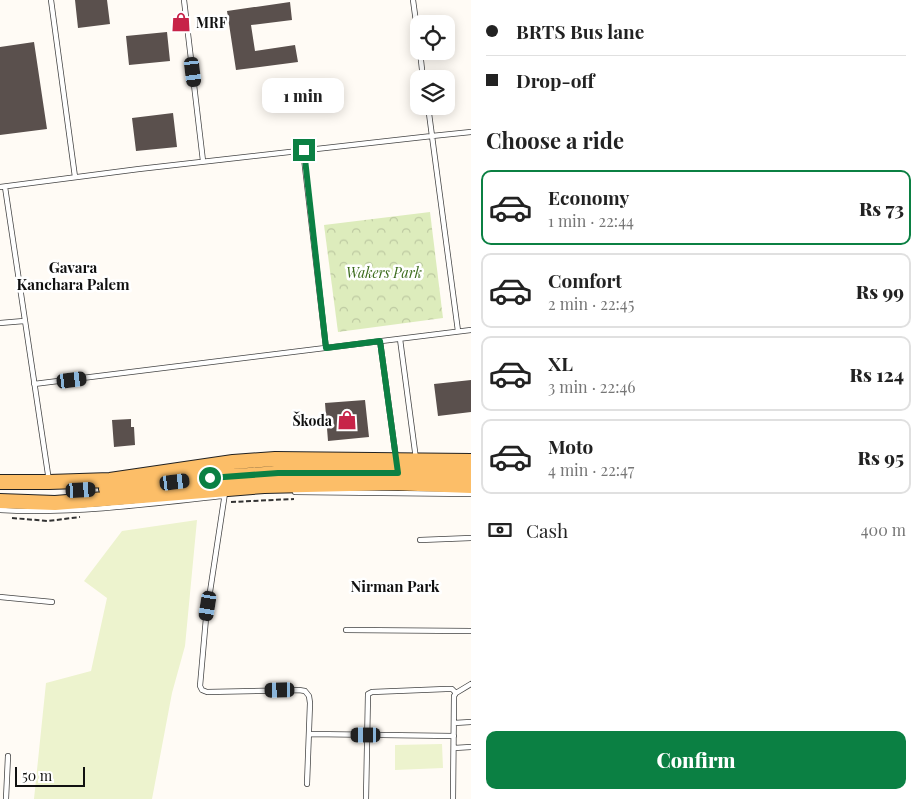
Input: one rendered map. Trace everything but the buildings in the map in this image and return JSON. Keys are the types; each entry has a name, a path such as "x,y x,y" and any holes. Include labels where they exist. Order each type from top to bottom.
{"main road":[{"path":"0,482 110,480 233,462 275,459 398,477"},
{"path":"417,477 471,460"},
{"path":"0,491 100,489 278,473 417,477 471,472"},
{"path":"0,501 54,502 226,496 264,486 398,477 417,477 471,486"}],"lane":[{"path":"51,0 75,177"},
{"path":"184,0 204,161"},
{"path":"413,0 415,15"},
{"path":"429,115 458,331"},
{"path":"49,482 2,187 204,161 471,132"},
{"path":"304,150 326,348"},
{"path":"0,323 24,321"},
{"path":"34,384 471,330"},
{"path":"400,339 417,477 471,494"},
{"path":"293,492 398,477 380,341"},
{"path":"0,510 81,509 226,496 206,618 200,686 202,690 207,692 305,691 309,696 310,703 307,784"},
{"path":"420,540 471,538"},
{"path":"0,597 52,602"},
{"path":"346,630 471,631"},
{"path":"453,799 454,696 471,684"},
{"path":"366,799 368,694 372,692 446,689 452,689 456,693"},
{"path":"454,723 471,722"},
{"path":"310,734 454,736"},
{"path":"454,748 471,747"},
{"path":"6,799 8,756"}],"path":[{"path":"226,496 297,499"},
{"path":"7,518 48,521 86,517"}],"green space":[{"name":"Wakers Park","path":"430,212 443,318 338,332 324,225"},
{"path":"197,520 185,646 172,693 152,799 34,799 46,683 91,671 107,598 84,581 122,531"},
{"path":"442,744 443,768 395,770 395,745"}],"place":[{"name":"MRF","path":"181,22"},
{"name":"Škoda","path":"347,420"}],"district":[{"name":"Gavara Kanchara Palem","path":"73,276"},
{"name":"Nirman Park","path":"395,586"}],"route":[{"path":"210,478 278,473 398,473 380,341 326,348 304,150"}]}
